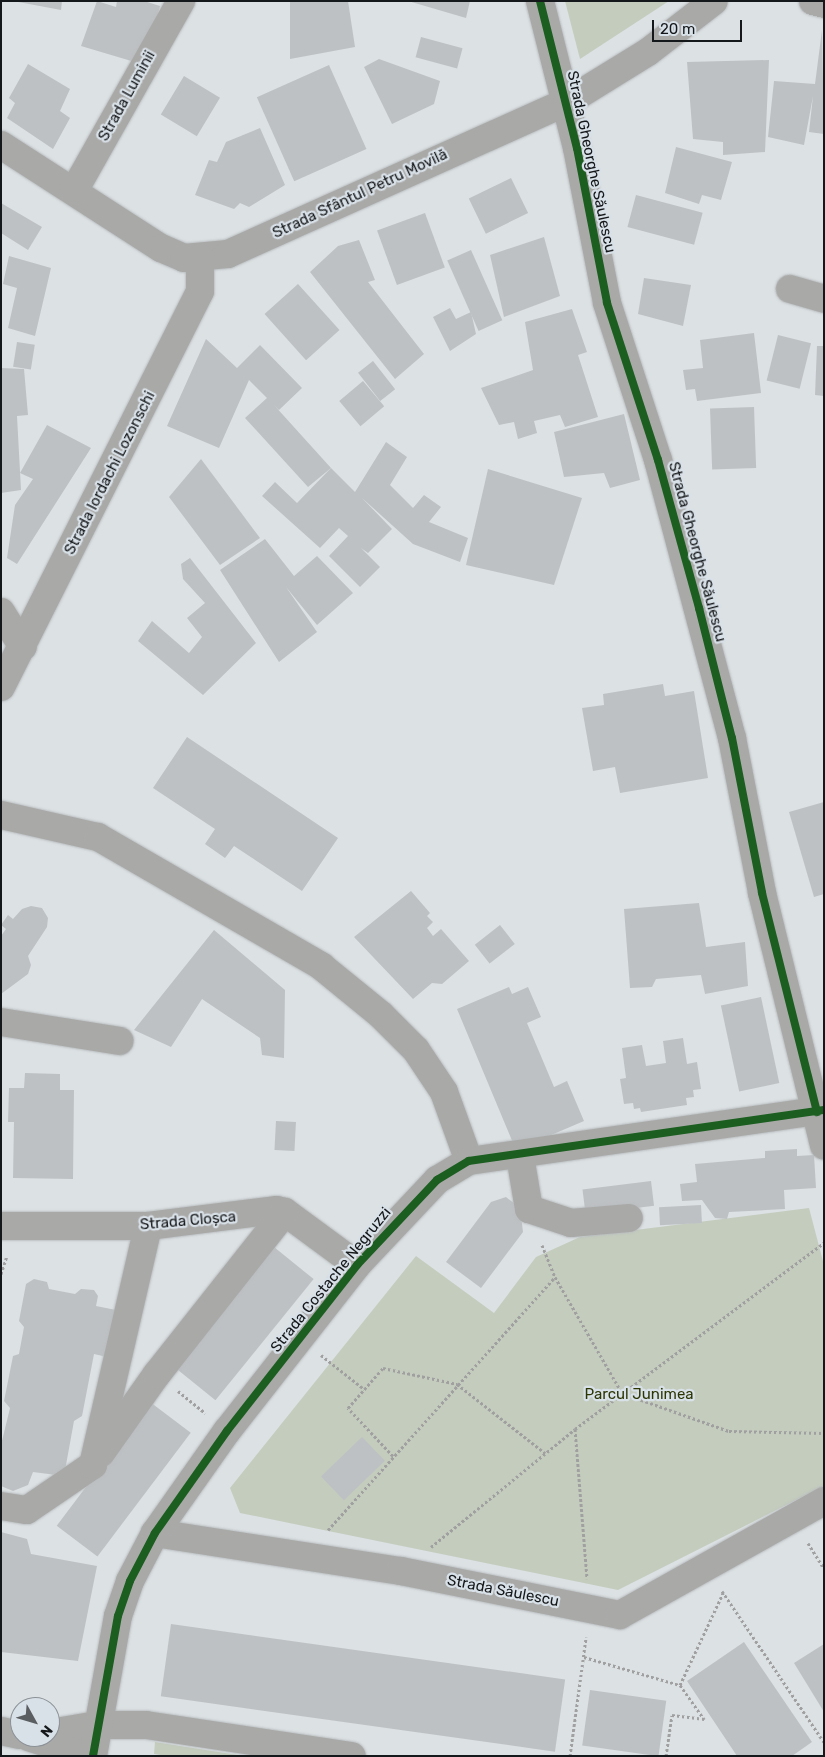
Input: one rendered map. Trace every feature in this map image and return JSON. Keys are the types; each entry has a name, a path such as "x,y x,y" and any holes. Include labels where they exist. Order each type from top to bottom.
{"street":[{"name":"Strada Luminii","path":"74,191 181,1"},
{"name":"Strada Gheorghe Săulescu","path":"540,1 567,102 607,303 658,460 699,608 732,738 762,893 820,1111"},
{"name":"Strada Sfântul Petru Movilă","path":"1,145 161,248 184,258 228,254 567,102 648,52 714,1"},
{"path":"813,1 824,4"},
{"name":"Strada Iordachi Lozonschi","path":"23,647 200,291 200,258"},
{"path":"790,289 824,299"},
{"path":"1,612 23,647 1,687"},
{"path":"1,814 98,837 321,966 381,1015 416,1050 444,1092 469,1161"},
{"path":"1,1022 119,1041"},
{"path":"820,1111 824,1146"},
{"name":"Strada Costache Negruzzi","path":"92,1756 118,1616 130,1581 155,1533 227,1431 357,1265 437,1180 469,1161 520,1156 820,1111"},
{"path":"520,1156 528,1209 571,1223 629,1218"},
{"path":"1,1506 27,1510 93,1465 157,1374 285,1212 357,1265"},
{"name":"Strada Cloșca","path":"1,1226 148,1226 285,1212"},
{"path":"93,1465 148,1226"},
{"name":"Strada Săulescu","path":"155,1533 401,1571 620,1615 824,1501"},
{"path":"60,1732 98,1726 146,1724 352,1756"},
{"path":"59,1747 86,1756"}],"path":[{"path":"528,1209 555,1277 622,1393 729,1431 824,1433"},
{"path":"401,1571 575,1429 824,1243"},
{"path":"304,1556 555,1277"},
{"path":"300,1339 364,1389"},
{"path":"393,1456 348,1408 383,1368 457,1384 545,1453"},
{"path":"157,1374 227,1431"},
{"path":"575,1429 589,1608"},
{"path":"706,1566 824,1742"},
{"path":"680,1685 723,1592"},
{"path":"570,1756 584,1657 680,1685 705,1719 672,1715 666,1756"}],"green space":[{"path":"565,1 669,1 580,59"},
{"name":"Parcul Junimea","path":"809,1208 824,1265 824,1486 618,1590 240,1513 230,1488 416,1256 494,1313 536,1257 580,1237"},
{"path":"155,1742 244,1756 167,1756 154,1754"}],"building":[{"path":"13,1 62,1 61,10"},
{"path":"97,1 116,7 117,1 144,1 160,6 150,46 138,63 81,46"},
{"path":"290,1 348,1 355,47 290,59"},
{"path":"408,1 470,1 466,18"},
{"path":"822,30 824,134 809,132 813,96 804,145 768,137 774,81 815,84"},
{"path":"421,37 463,48 457,68 416,57"},
{"path":"379,59 440,81 434,104 392,124 364,67"},
{"path":"769,60 765,152 723,155 723,142 693,139 687,62"},
{"path":"28,64 70,89 60,111 70,118 53,149 7,118 15,103 9,98"},
{"path":"329,65 366,149 294,181 257,97"},
{"path":"184,76 220,98 197,136 161,115"},
{"path":"260,128 285,185 249,207 240,203 234,209 195,195 209,160 217,162 226,142"},
{"path":"676,147 732,162 721,200 702,195 699,204 665,193"},
{"path":"511,178 528,213 486,234 469,199"},
{"path":"636,195 703,213 694,245 627,227"},
{"path":"1,203 42,227 28,250 1,233"},
{"path":"425,213 445,268 397,285 377,230"},
{"path":"544,237 560,296 504,317 490,255"},
{"path":"359,240 375,280 368,282 424,354 395,379 310,272 338,246"},
{"path":"471,250 502,320 479,331 447,261"},
{"path":"9,256 51,268 35,336 8,328 17,288 3,284"},
{"path":"644,278 691,285 683,326 638,314"},
{"path":"298,284 339,330 306,360 265,314"},
{"path":"450,308 456,319 471,312 476,334 450,351 433,317"},
{"path":"572,309 587,352 578,355 598,417 565,427 560,415 534,421 537,433 518,439 514,422 499,425 481,388 533,370 525,322"},
{"path":"754,333 761,393 697,401 695,389 686,390 683,370 703,368 700,340"},
{"path":"778,335 811,343 800,389 767,381"},
{"path":"206,339 237,368 260,345 302,388 279,410 274,405 331,468 308,487 245,418 267,398 249,380 219,448 167,426"},
{"path":"17,342 35,345 31,370 13,367"},
{"path":"817,346 824,346 824,396 815,395"},
{"path":"373,361 395,389 380,401 358,373"},
{"path":"1,368 24,369 28,415 17,416 21,490 1,493"},
{"path":"363,381 384,406 360,426 339,401"},
{"path":"754,407 756,468 712,469 710,409"},
{"path":"624,414 640,480 610,488 604,473 564,477 554,432"},
{"path":"47,425 91,448 17,564 7,558 15,505 33,479 20,473"},
{"path":"386,442 407,457 390,485 413,508 424,495 441,507 429,522 468,538 460,562 413,544 362,498 392,529 368,553 361,548 380,567 360,587 329,556 348,536 339,528 320,548 262,496 275,482 297,503 331,468 355,492"},
{"path":"201,459 260,538 220,565 169,497"},
{"path":"488,469 582,498 554,585 466,565"},
{"path":"265,539 294,576 317,556 353,593 317,625 286,587 317,632 279,662 220,570"},
{"path":"190,558 256,643 203,695 138,641 152,621 189,653 202,637 187,618 205,603 183,579 181,564"},
{"path":"663,684 665,696 694,691 708,778 620,793 615,767 593,771 582,708 604,705 603,694"},
{"path":"187,737 338,838 302,891 234,846 225,858 205,844 215,829 153,788"},
{"path":"824,802 824,894 814,897 789,812"},
{"path":"411,891 430,913 427,916 433,922 427,928 433,936 441,929 469,961 442,984 432,983 413,999 354,937"},
{"path":"699,903 706,947 745,942 748,986 705,994 701,975 656,979 652,987 630,988 624,909"},
{"path":"31,906 42,908 48,918 47,927 28,956 31,965 28,974 1,994 1,936 6,929 1,925 8,915 13,919 22,909"},
{"path":"500,925 515,944 490,964 475,945"},
{"path":"214,930 285,990 284,1058 262,1055 260,1038 202,999 171,1047 134,1030"},
{"path":"509,987 512,994 528,987 541,1017 527,1023 554,1087 567,1081 584,1121 516,1150 457,1009"},
{"path":"761,997 779,1083 739,1092 721,1006"},
{"path":"683,1038 687,1064 697,1062 701,1089 693,1090 694,1097 686,1098 687,1105 641,1112 640,1108 634,1109 633,1103 624,1104 620,1079 626,1078 622,1048 642,1045 646,1066 666,1063 663,1041"},
{"path":"25,1073 60,1074 60,1090 74,1090 73,1179 13,1178 14,1122 8,1122 9,1088 24,1088"},
{"path":"276,1121 296,1122 294,1151 274,1150"},
{"path":"797,1149 797,1156 814,1155 816,1188 784,1190 785,1209 729,1212 727,1219 715,1218 702,1200 682,1201 680,1184 697,1182 695,1164 765,1158 765,1151"},
{"path":"651,1181 654,1206 586,1214 583,1189"},
{"path":"506,1197 520,1208 523,1232 481,1288 446,1262 491,1202"},
{"path":"701,1205 702,1223 660,1225 659,1207"},
{"path":"274,1247 314,1279 215,1400 176,1368"},
{"path":"34,1279 47,1282 49,1289 75,1294 81,1289 94,1290 98,1296 96,1306 116,1310 107,1357 94,1354 82,1416 74,1421 64,1476 33,1472 28,1485 13,1491 1,1486 1,1445 10,1408 4,1401 13,1356 19,1354 24,1327 19,1321 26,1284"},
{"path":"150,1402 191,1433 97,1556 57,1526"},
{"path":"362,1437 385,1461 344,1500 321,1477"},
{"path":"1,1532 27,1539 31,1554 97,1566 78,1661 1,1652"},
{"path":"171,1624 565,1679 555,1752 161,1696"},
{"path":"744,1642 812,1742 792,1756 737,1756 687,1681"},
{"path":"824,1644 824,1712 794,1663"},
{"path":"590,1690 666,1701 658,1756 582,1745"}],"cycle path":[{"path":"540,1 577,148 607,303 658,460 699,608 732,738 762,893 817,1112"},
{"path":"93,1756 118,1616 130,1581 155,1533 227,1431 357,1265 437,1180 469,1161 824,1110"}]}
